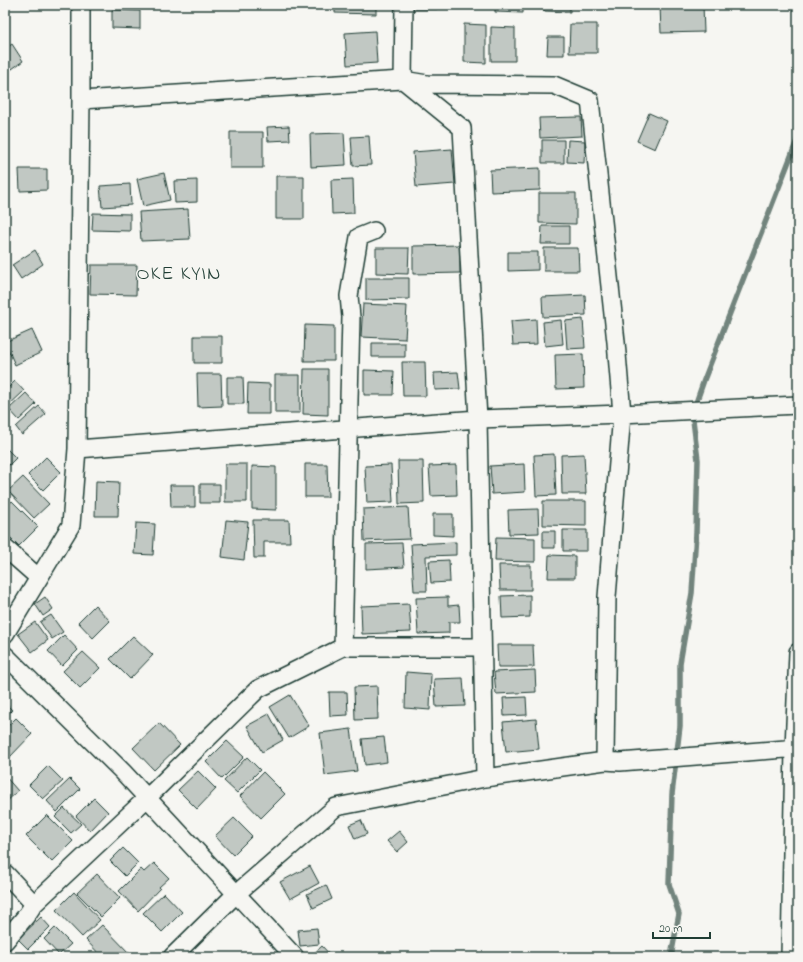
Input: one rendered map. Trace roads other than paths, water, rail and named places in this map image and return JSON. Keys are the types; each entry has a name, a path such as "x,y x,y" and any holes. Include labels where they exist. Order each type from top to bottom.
{"street":[{"path":"5,634 71,525 77,449 81,5"},
{"path":"403,80 404,5"},
{"path":"81,100 403,80 427,84 554,85 590,100 616,342 622,414 607,597 605,761"},
{"path":"403,80 462,128 478,419 485,778"},
{"path":"343,646 351,316 349,296 359,237 374,231"},
{"path":"77,449 478,419 622,414 798,405"},
{"path":"5,548 39,578"},
{"path":"5,941 34,904 147,798 258,689 343,646 482,647"},
{"path":"790,957 798,652"},
{"path":"5,655 123,772 295,957"},
{"path":"172,957 236,894 336,808 485,778 605,761 620,762 796,748"},
{"path":"5,873 34,904"}],"waterway":[{"path":"672,957 679,914 669,884 672,794 680,726 680,663 692,593 696,533 698,460 693,420 696,403 704,380 798,138"}],"district":[{"name":"OKE KYIN","path":"179,272"}]}
